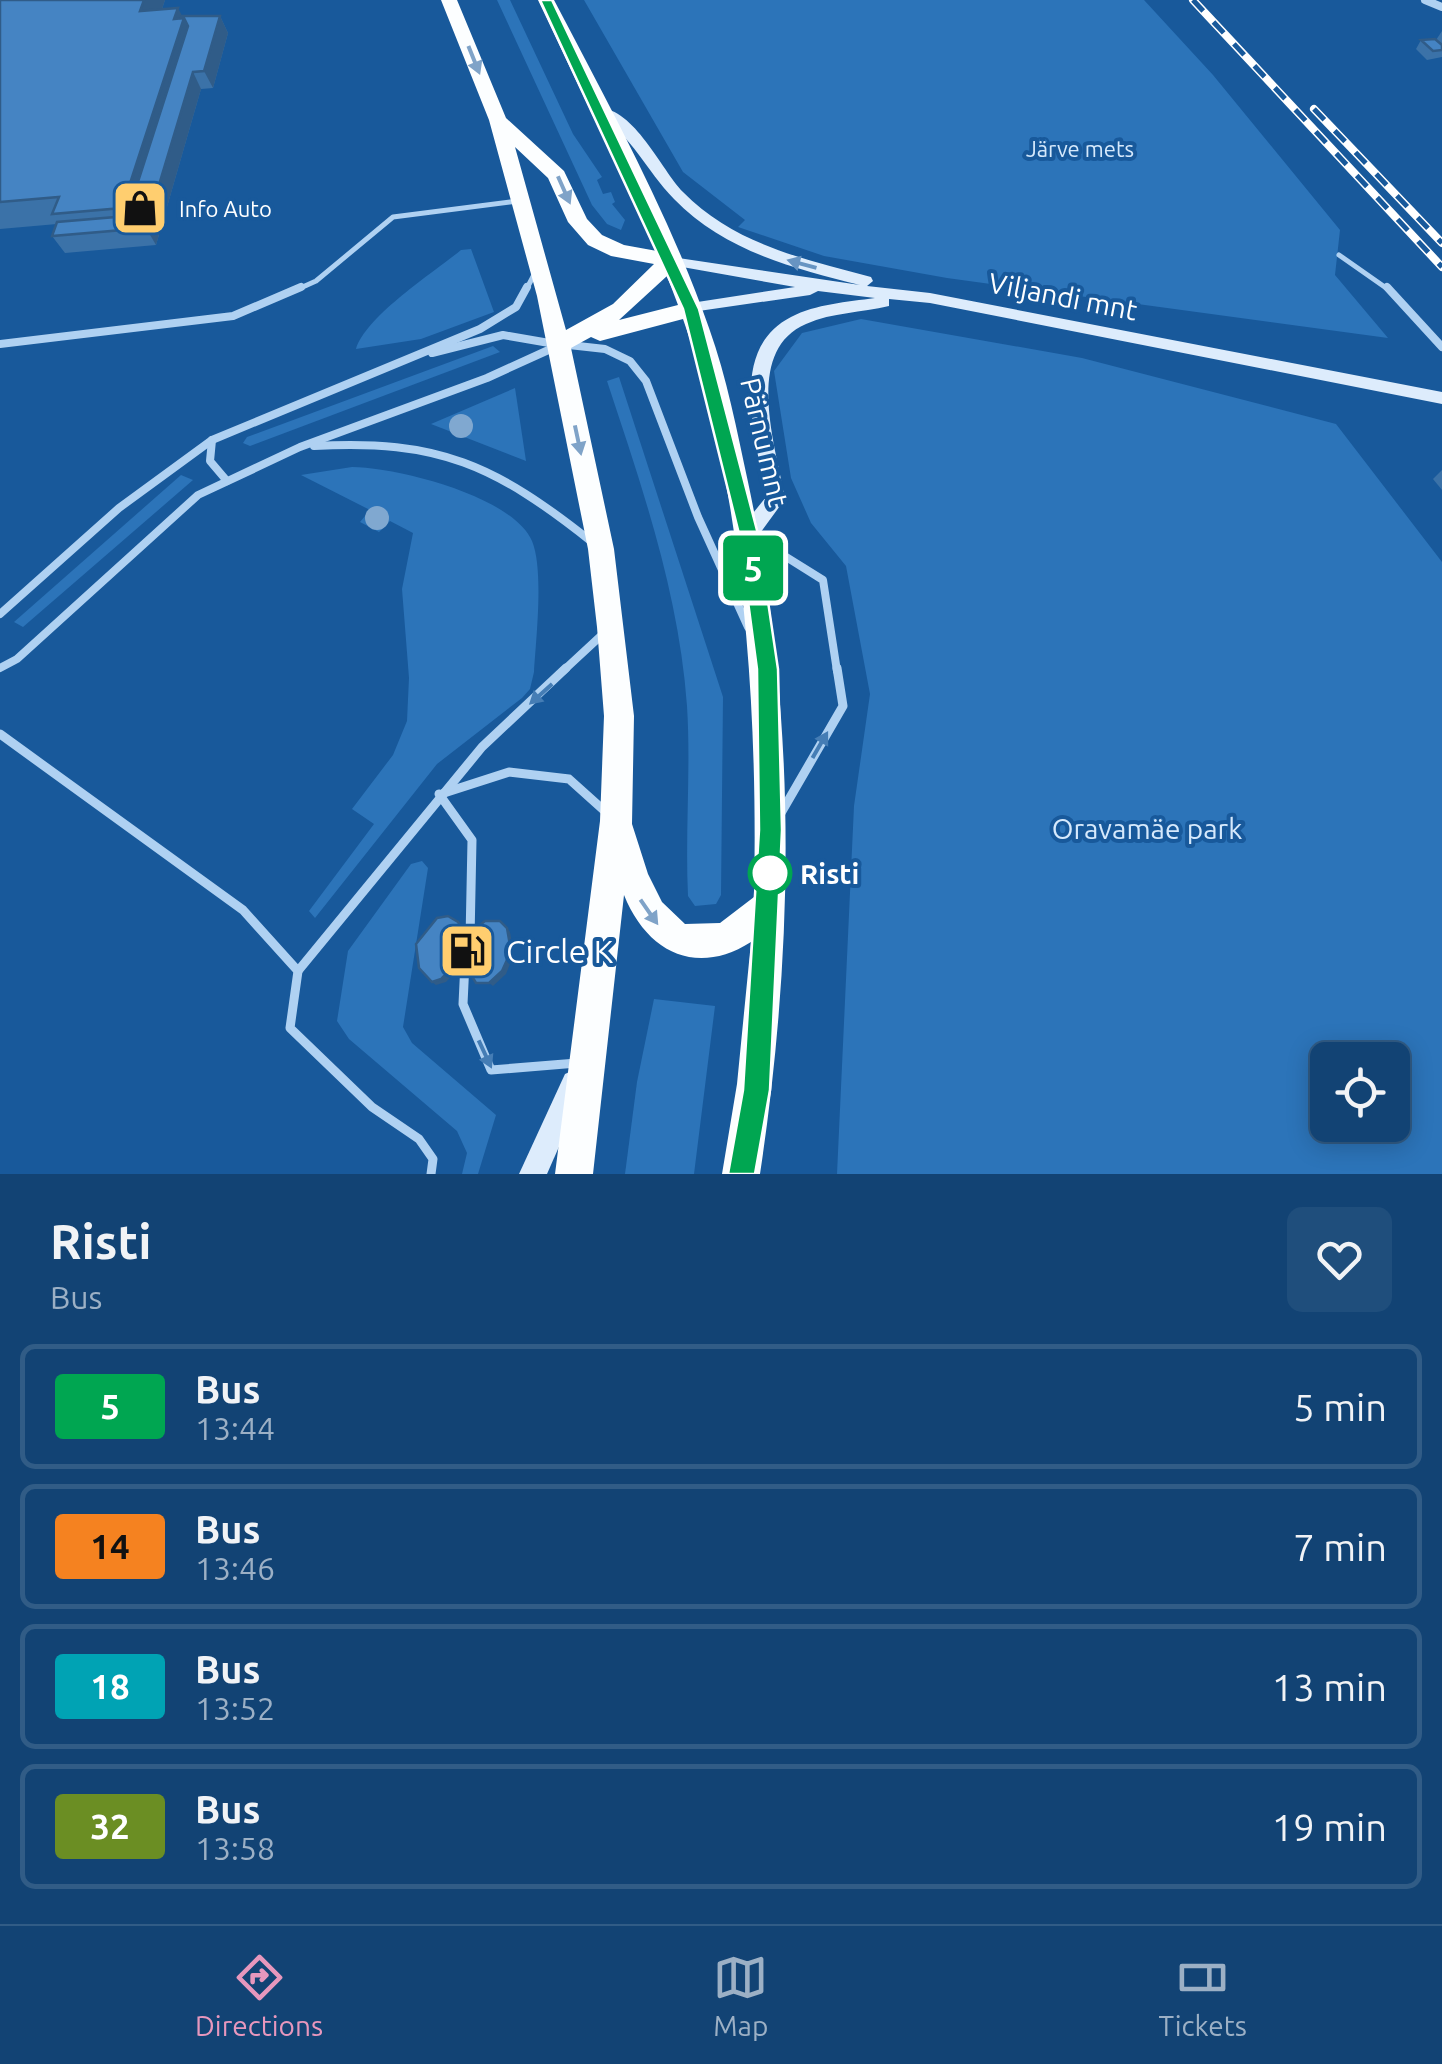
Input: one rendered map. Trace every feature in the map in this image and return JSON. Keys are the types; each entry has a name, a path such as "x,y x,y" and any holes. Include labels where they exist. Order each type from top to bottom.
{"highway":[{"path":"449,0 498,120 540,265 601,549 611,627 618,716 616,821 584,1063 574,1174"},
{"name":"Pärnu mnt","path":"546,0 602,111 691,309 748,534 767,669 771,830 756,1090 742,1174"},
{"path":"498,120 557,175 578,222 595,240 619,251 671,260"},
{"path":"560,344 621,309 671,260"},
{"path":"560,344 691,309"},
{"path":"616,821 636,894 666,936 697,945 728,938 768,907"}],"main road":[{"path":"602,111 632,128 664,180 719,231 782,259 930,298"},
{"name":"Viljandi mnt","path":"671,260 827,287 930,298 1442,398"},
{"path":"691,309 827,287"},
{"path":"748,534 776,499 760,404 760,371 766,349 782,326 836,306 930,298"},
{"path":"533,1174 584,1063"}],"street":[{"path":"1425,0 1442,6"}],"lane":[{"path":"0,344 233,316 316,280 393,217 523,200"},
{"path":"1339,255 1382,282 1442,348"},
{"path":"0,614 119,508 212,440 314,394 480,329 516,307 540,265"},
{"path":"408,359 503,335 605,349 630,361 646,382 698,517 767,669"},
{"path":"0,668 17,659 198,495 300,447 487,378 560,344"},
{"path":"212,440 210,461 227,481"},
{"path":"300,447 370,440 441,450 539,498 601,549"},
{"path":"748,534 823,580 843,706 771,830"},
{"path":"431,1174 433,1160 419,1138 372,1107 290,1028 298,971 439,794 482,747 611,627"},
{"path":"0,734 243,910 298,971"},
{"path":"439,794 510,772 570,779 616,821"},
{"path":"439,794 472,840 470,940"},
{"path":"465,962 463,1004 491,1070 584,1063"}],"green space":[{"path":"497,0 510,0 573,134 602,177 597,180 603,194 611,192 615,202 612,204 625,220 621,230 607,224 592,205"},
{"name":"Järve mets","path":"584,0 1144,0 1213,75 1340,230 1335,275 1388,338 947,278 824,256 738,227 745,220 683,172"},
{"path":"471,249 494,312 421,339 356,349 373,323 402,295 461,250"},
{"name":"Oravamäe park","path":"861,319 1082,358 1336,424 1442,562 1442,1174 837,1174 854,806 870,694 846,566 811,523 791,478 774,371 802,333"},
{"path":"493,346 500,352 250,446 243,443 247,437"},
{"path":"619,377 723,697 721,895 716,904 695,906 688,896 688,730 683,664 657,541 607,381"},
{"path":"515,388 526,461 431,424"},
{"path":"352,467 396,472 451,487 502,510 521,525 532,541 538,569 534,672 530,689 522,698 437,764 315,918 309,911 374,824 352,809 393,755 407,721 409,678 402,589 413,533 390,521 379,532 360,522 370,510 301,475"},
{"path":"181,475 193,480 23,627 14,622"},
{"path":"422,861 428,868 403,1027 412,1043 496,1115 478,1174 462,1174 467,1153 457,1131 349,1039 337,1021 348,951 411,864"},
{"path":"654,999 715,1006 694,1174 625,1174 637,1082"}],"building":[{"path":"0,0 144,0 140,11 178,8 174,19 184,18 122,208 52,214 59,197 0,202"},
{"path":"182,16 220,16 204,71 193,72 146,228 52,236 57,222 127,216 188,26"},
{"path":"1435,39 1442,50 1433,51 1421,40"},
{"name":"Circle K","path":"448,916 458,922 466,936 485,921 500,921 507,928 511,951 502,971 489,983 476,983 461,958 441,979 432,982 419,968 416,944 437,918"}],"railway":[{"path":"1193,0 1442,267"},
{"path":"1314,109 1442,243"}],"bus line":[{"name":"5","path":"546,0 602,111 691,309 706,352 748,534 767,669 771,830 756,1090 741,1174"}],"place":[{"name":"Info Auto","path":"140,208"},
{"name":"Risti","path":"770,873"},
{"name":"Circle K","path":"467,951"}]}
